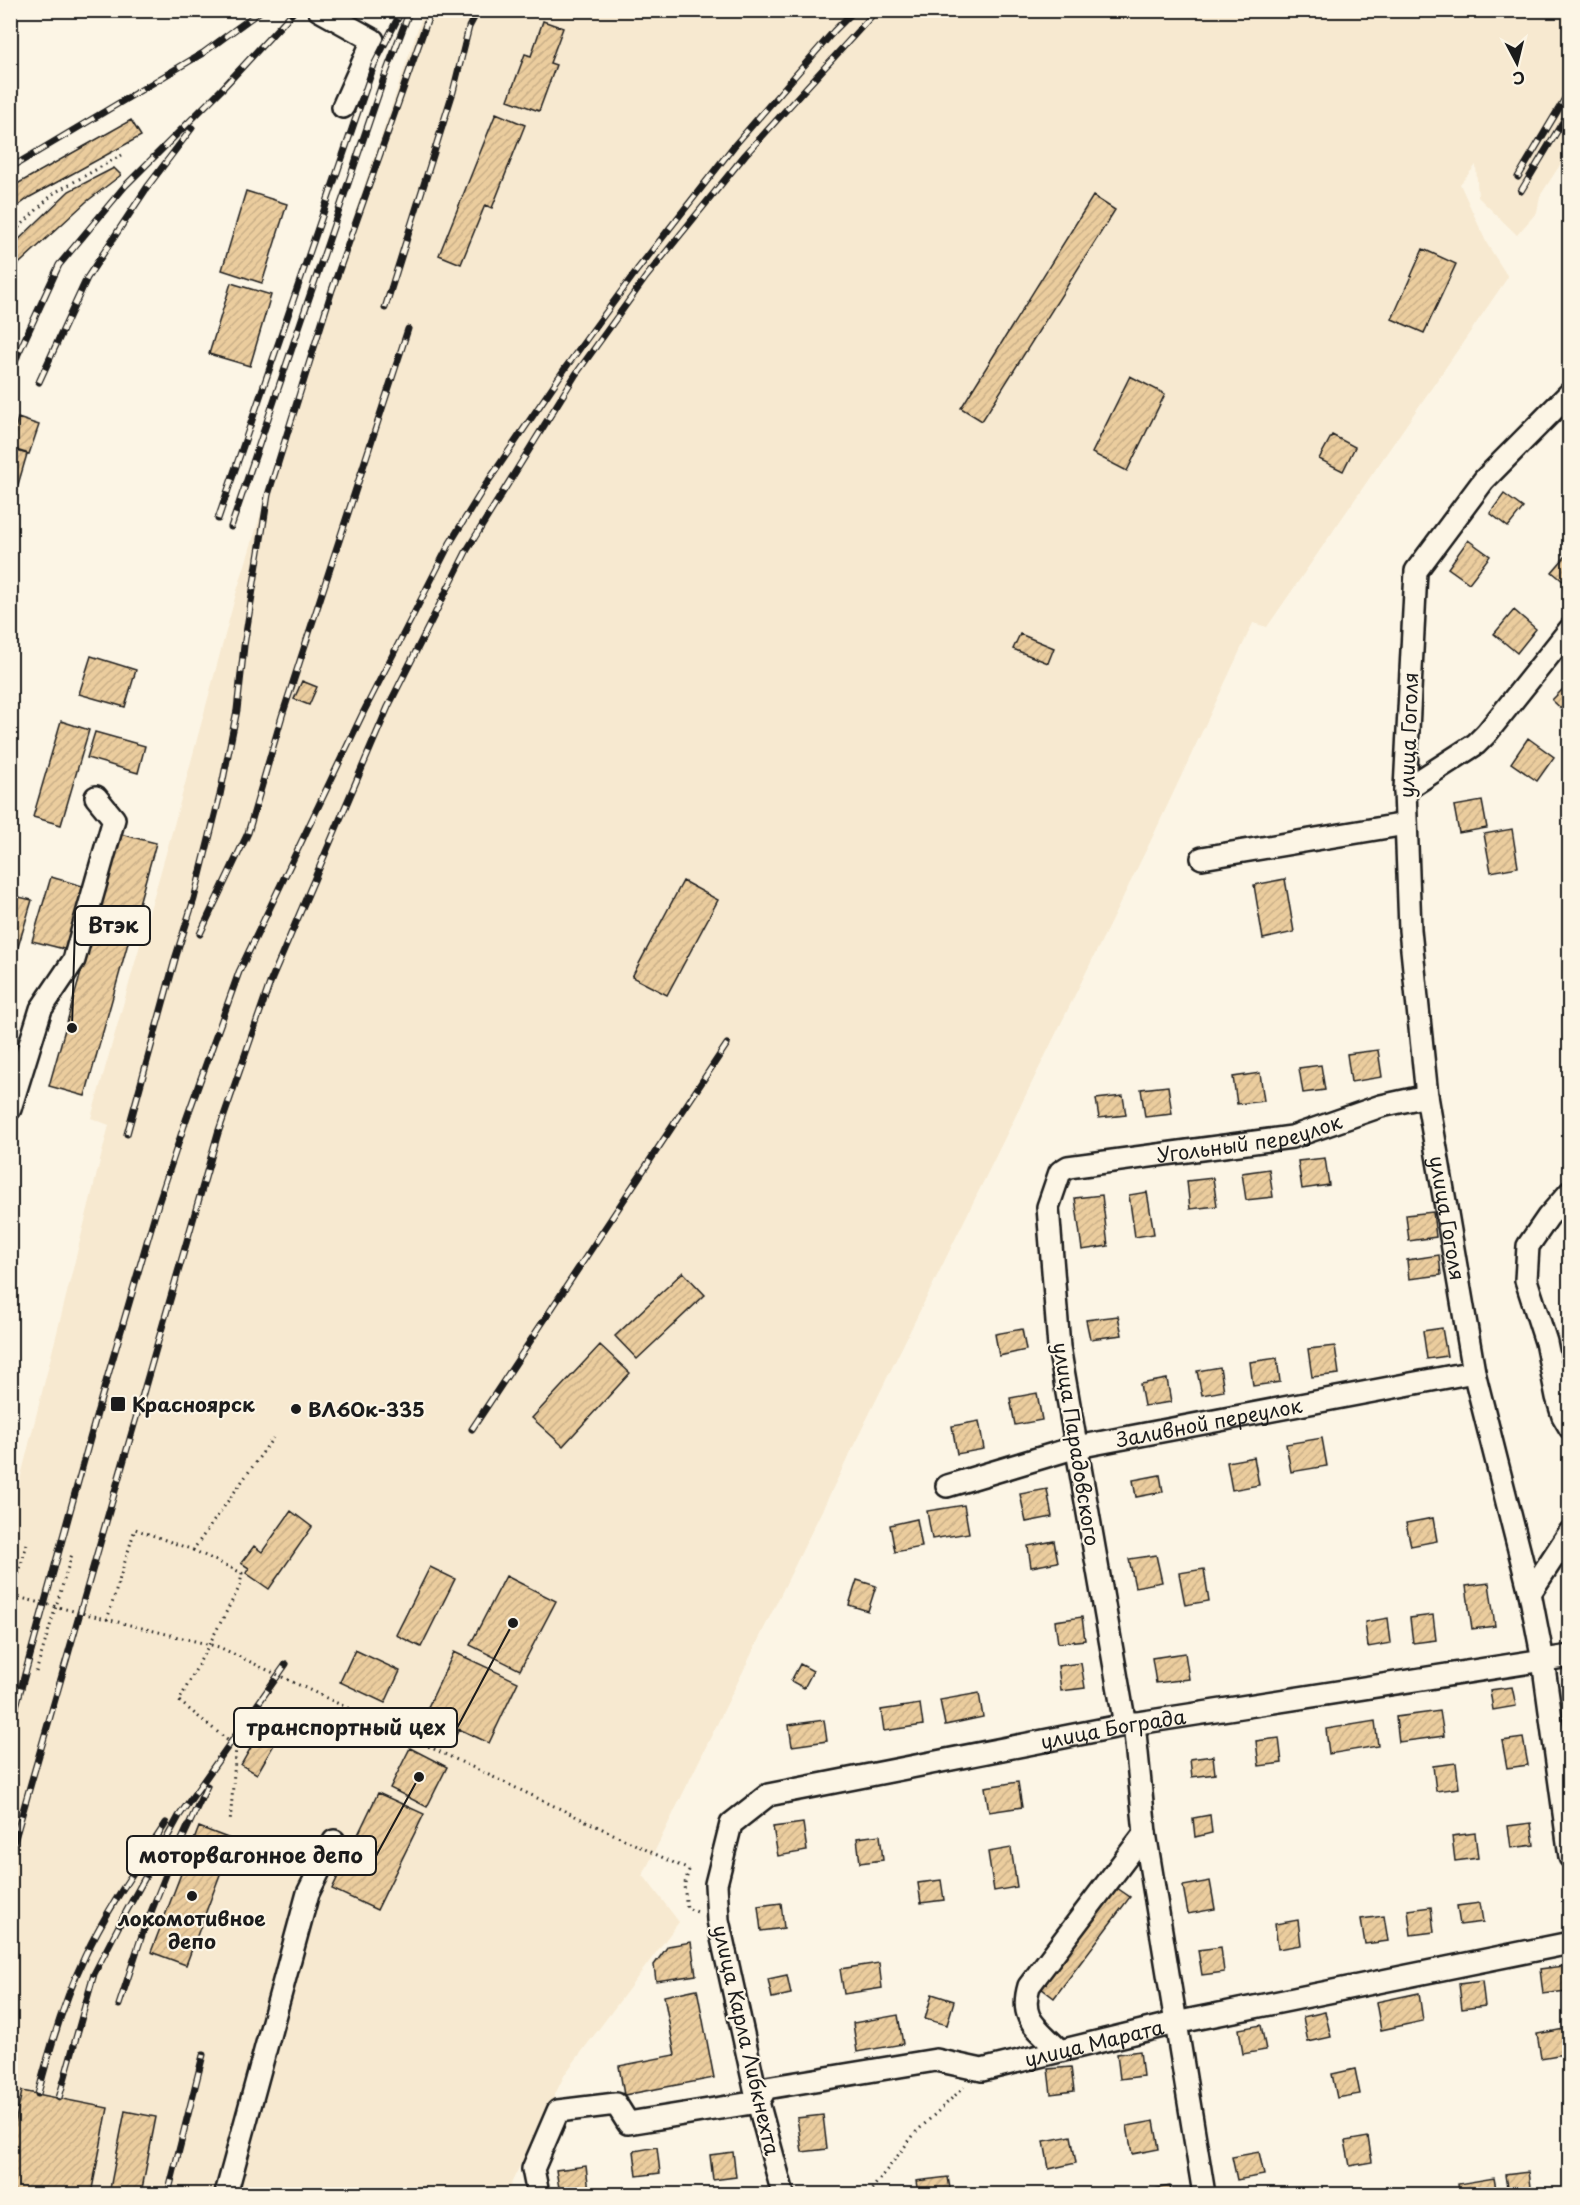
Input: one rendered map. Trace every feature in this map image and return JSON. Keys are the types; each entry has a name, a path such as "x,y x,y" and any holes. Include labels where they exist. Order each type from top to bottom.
{"street":[{"path":"319,10 373,40 343,107"},
{"name":"улица Гоголя","path":"1569,393 1485,480 1416,571 1405,790 1410,930 1426,1096 1474,1372 1530,1593 1543,1660 1569,1857"},
{"path":"1405,790 1476,744 1569,629"},
{"path":"10,1109 41,1009 74,960 114,819 96,797"},
{"path":"1202,858 1406,824"},
{"name":"Угольный переулок","path":"1068,1167 1292,1137 1381,1106 1426,1096"},
{"name":"улица Парадовского","path":"1068,1167 1060,1172 1048,1207 1059,1347 1129,1724 1204,2194"},
{"path":"1569,1192 1528,1246 1526,1280 1546,1341 1557,1397 1569,1428"},
{"name":"Заливной переулок","path":"946,1486 1077,1447 1474,1372"},
{"path":"1530,1593 1569,1532"},
{"name":"улица Бограда","path":"716,1884 731,1824 768,1795 1129,1724 1569,1656"},
{"path":"1059,2050 1027,2016 1025,2001 1029,1986 1145,1833"},
{"path":"226,2194 308,1893 334,1841"},
{"name":"улица Карла Либкнехта","path":"716,1884 718,1920 758,2103 783,2194"},
{"name":"улица Марата","path":"758,2103 766,2088 936,2060 982,2070 1175,2023 1569,1944"},
{"path":"538,2194 533,2169 558,2111 616,2103 628,2123 758,2103"}],"path":[{"path":"10,236 54,193 122,155"},
{"path":"193,1550 273,1438"},
{"path":"107,1620 135,1529 193,1550 242,1573 240,1586 179,1701 236,1747 230,1824"},
{"path":"10,1603 27,1544"},
{"path":"36,1672 72,1554"},
{"path":"12,1595 219,1647 689,1870 684,1886 687,1908"},
{"path":"868,2194 916,2132 982,2070"}],"shaded area":[{"path":"424,11 1569,11 1569,151 1540,196 1537,212 1517,235 1478,197 1476,165 1460,184 1487,244 1508,277 1267,627 1253,623 1153,836 643,1875 679,1922 565,2074 506,2194 11,2194 11,1516 109,1125 91,1118 174,825 236,594 348,233"}],"building":[{"path":"543,21 563,28 550,63 556,65 539,111 508,100 525,54 531,56"},
{"path":"496,113 525,125 492,208 485,205 461,264 439,255"},
{"path":"131,120 141,136 30,197 10,212 10,188"},
{"path":"114,168 121,175 86,202 10,272 10,248 69,191"},
{"path":"246,191 287,204 262,283 222,270"},
{"path":"1093,196 1115,210 982,421 961,408"},
{"path":"1423,249 1456,264 1424,333 1392,319"},
{"path":"231,283 271,295 250,366 209,354"},
{"path":"1130,376 1165,394 1127,471 1092,453"},
{"path":"18,418 39,425 29,454 10,448"},
{"path":"1332,435 1355,447 1343,471 1319,459"},
{"path":"10,449 27,454 10,512"},
{"path":"1504,494 1523,508 1508,527 1490,513"},
{"path":"1468,540 1490,556 1469,583 1448,568"},
{"path":"1570,551 1570,587 1552,572"},
{"path":"1514,610 1536,629 1517,653 1494,634"},
{"path":"1020,634 1054,648 1048,663 1013,649"},
{"path":"91,656 136,670 125,707 79,694"},
{"path":"302,681 317,687 309,705 294,699"},
{"path":"1570,682 1570,715 1569,716 1552,700"},
{"path":"61,721 89,730 61,825 33,817"},
{"path":"95,732 145,746 138,773 87,758"},
{"path":"1528,738 1554,757 1537,781 1511,763"},
{"path":"1482,801 1487,828 1459,833 1454,806"},
{"path":"1512,829 1518,867 1491,872 1484,834"},
{"path":"120,834 156,843 85,1096 49,1086"},
{"path":"51,877 86,887 68,950 32,941"},
{"path":"1285,879 1294,932 1263,939 1254,885"},
{"path":"683,881 718,900 667,995 632,977"},
{"path":"10,895 32,900 10,974"},
{"path":"1378,1050 1382,1077 1351,1082 1347,1054"},
{"path":"1321,1065 1325,1090 1303,1093 1299,1068"},
{"path":"1260,1073 1264,1101 1237,1104 1233,1077"},
{"path":"1168,1086 1172,1114 1145,1117 1141,1089"},
{"path":"1123,1096 1126,1115 1099,1118 1096,1099"},
{"path":"1325,1158 1329,1185 1302,1189 1298,1161"},
{"path":"1269,1169 1273,1197 1246,1200 1242,1173"},
{"path":"1213,1178 1217,1206 1190,1209 1187,1181"},
{"path":"1147,1192 1154,1234 1135,1237 1129,1195"},
{"path":"1102,1195 1108,1246 1082,1250 1075,1198"},
{"path":"1433,1212 1436,1237 1409,1241 1406,1215"},
{"path":"1439,1255 1441,1275 1409,1279 1407,1260"},
{"path":"683,1272 705,1295 637,1359 615,1336"},
{"path":"1118,1316 1122,1335 1090,1339 1086,1320"},
{"path":"1442,1328 1447,1356 1427,1359 1423,1331"},
{"path":"1022,1329 1026,1350 999,1356 995,1334"},
{"path":"600,1345 630,1373 563,1446 532,1418"},
{"path":"1335,1346 1339,1374 1312,1377 1308,1349"},
{"path":"1277,1358 1280,1382 1253,1386 1250,1362"},
{"path":"1220,1367 1224,1391 1202,1395 1197,1371"},
{"path":"1167,1379 1171,1402 1144,1406 1140,1384"},
{"path":"1037,1393 1042,1420 1015,1425 1010,1398"},
{"path":"979,1421 984,1449 957,1454 952,1426"},
{"path":"1322,1438 1327,1466 1291,1472 1286,1444"},
{"path":"1254,1457 1259,1485 1232,1490 1227,1462"},
{"path":"1160,1475 1163,1492 1136,1497 1133,1480"},
{"path":"1047,1489 1052,1517 1026,1522 1020,1494"},
{"path":"964,1505 969,1533 932,1539 927,1511"},
{"path":"291,1511 312,1527 269,1589 246,1573 249,1568 241,1563 254,1546 262,1552"},
{"path":"1433,1518 1437,1541 1411,1546 1406,1523"},
{"path":"917,1519 922,1547 895,1552 890,1525"},
{"path":"1054,1541 1058,1562 1031,1567 1028,1546"},
{"path":"1156,1555 1162,1582 1135,1587 1129,1559"},
{"path":"430,1567 455,1579 421,1647 396,1635"},
{"path":"1204,1569 1209,1601 1185,1605 1179,1573"},
{"path":"506,1576 556,1601 520,1670 470,1645"},
{"path":"857,1580 876,1586 868,1611 849,1605"},
{"path":"1489,1583 1495,1626 1472,1629 1466,1586"},
{"path":"1433,1615 1436,1640 1413,1643 1410,1618"},
{"path":"1082,1617 1085,1640 1058,1643 1055,1621"},
{"path":"1388,1618 1391,1643 1368,1647 1365,1622"},
{"path":"355,1650 400,1671 385,1703 340,1682"},
{"path":"454,1652 518,1682 489,1743 459,1729 454,1740 420,1724"},
{"path":"1185,1653 1189,1679 1156,1683 1152,1658"},
{"path":"1081,1663 1085,1688 1061,1691 1058,1666"},
{"path":"800,1664 813,1671 804,1688 791,1681"},
{"path":"1512,1687 1516,1706 1493,1710 1490,1690"},
{"path":"979,1693 983,1717 945,1725 940,1700"},
{"path":"920,1704 923,1725 884,1731 881,1710"},
{"path":"1440,1711 1444,1736 1399,1742 1396,1717"},
{"path":"270,1714 286,1724 257,1774 241,1765"},
{"path":"824,1720 827,1741 792,1746 789,1725"},
{"path":"1375,1721 1378,1746 1329,1754 1326,1729"},
{"path":"1279,1738 1282,1763 1259,1766 1256,1741"},
{"path":"1523,1738 1528,1765 1507,1768 1502,1741"},
{"path":"410,1748 447,1767 427,1807 390,1788"},
{"path":"1213,1756 1215,1774 1192,1777 1190,1759"},
{"path":"1456,1763 1459,1788 1436,1791 1433,1766"},
{"path":"1018,1782 1022,1807 989,1812 985,1787"},
{"path":"378,1793 424,1814 377,1910 332,1889"},
{"path":"1210,1815 1212,1833 1195,1837 1193,1818"},
{"path":"803,1823 807,1851 778,1856 773,1827"},
{"path":"1531,1823 1534,1845 1511,1848 1508,1826"},
{"name":"локомотивное депо","path":"199,1827 233,1840 186,1965 151,1952"},
{"path":"1475,1833 1478,1858 1455,1861 1452,1836"},
{"path":"880,1835 883,1860 860,1863 857,1838"},
{"path":"1011,1848 1017,1887 994,1891 988,1852"},
{"path":"941,1880 944,1900 921,1903 918,1883"},
{"path":"1210,1881 1215,1909 1188,1914 1183,1886"},
{"path":"1117,1888 1130,1897 1054,1998 1041,1988"},
{"path":"781,1903 784,1928 761,1931 758,1906"},
{"path":"1480,1903 1483,1922 1460,1925 1457,1906"},
{"path":"1431,1907 1434,1932 1411,1935 1408,1910"},
{"path":"1384,1916 1388,1941 1365,1944 1361,1919"},
{"path":"1298,1920 1301,1945 1278,1949 1275,1924"},
{"path":"691,1942 696,1975 656,1981 654,1965 668,1946"},
{"path":"1221,1947 1224,1972 1202,1975 1198,1950"},
{"path":"879,1963 882,1988 844,1994 840,1969"},
{"path":"1563,1966 1566,1991 1543,1994 1540,1969"},
{"path":"787,1975 791,1994 772,1998 768,1979"},
{"path":"1482,1981 1485,2006 1462,2009 1459,1984"},
{"path":"697,1989 714,2078 624,2095 619,2066 675,2055 664,1996"},
{"path":"1419,1993 1423,2021 1381,2030 1376,2002"},
{"path":"932,1994 954,2001 947,2025 925,2019"},
{"path":"1325,2012 1331,2037 1308,2042 1303,2017"},
{"path":"898,2015 903,2044 857,2052 853,2023"},
{"path":"1261,2025 1266,2050 1243,2054 1239,2029"},
{"path":"1570,2028 1570,2053 1541,2058 1537,2034"},
{"path":"1140,2051 1143,2076 1120,2079 1117,2054"},
{"path":"1071,2067 1074,2091 1051,2094 1048,2069"},
{"path":"1355,2069 1360,2094 1337,2098 1332,2074"},
{"path":"22,2091 108,2108 91,2194 10,2194 10,2147"},
{"path":"125,2111 156,2117 141,2194 109,2194"},
{"path":"823,2115 827,2149 802,2152 797,2118"},
{"path":"1154,2121 1159,2149 1132,2154 1127,2126"},
{"path":"1071,2136 1076,2163 1049,2169 1044,2141"},
{"path":"1368,2137 1372,2162 1350,2166 1345,2141"},
{"path":"657,2147 660,2173 637,2176 634,2151"},
{"path":"733,2152 736,2177 713,2180 710,2155"},
{"path":"1259,2152 1264,2175 1237,2180 1232,2157"},
{"path":"586,2166 589,2191 560,2194 556,2170"},
{"path":"1528,2172 1531,2194 1508,2194 1505,2175"},
{"path":"948,2177 951,2194 918,2194 916,2181"},
{"path":"1494,2178 1497,2194 1459,2194 1458,2184"},
{"path":"1170,2186 1172,2194 1144,2194 1143,2191"}],"railway":[{"path":"10,168 203,53 262,10"},
{"path":"10,377 18,354 59,265 125,186 221,90 295,10"},
{"path":"218,519 374,65 402,10"},
{"path":"231,527 384,78 410,10"},
{"path":"127,1134 194,899 220,795 237,710 244,646 268,495 332,290 431,10"},
{"path":"385,308 453,92 469,27 478,10"},
{"path":"10,1728 101,1399 158,1204 186,1120 239,972 363,713 450,543 485,486 566,367 637,270 734,146 855,10"},
{"path":"10,1856 218,1133 270,983 388,707 467,550 576,374 646,277 745,155 877,10"},
{"path":"1518,177 1570,90"},
{"path":"1521,191 1570,110"},
{"path":"39,382 87,278 148,186 192,128"},
{"path":"200,934 248,833 282,716 408,329"},
{"path":"472,1429 727,1044"},
{"path":"59,2098 94,1974 126,1912 179,1816 286,1664"},
{"path":"119,2005 143,1932 169,1867 207,1786"},
{"path":"38,2094 58,2024 85,1956 113,1905 166,1823"},
{"path":"168,2194 203,2055"}],"place":[{"name":"Втэк","path":"72,1028"},
{"name":"Красноярск","path":"118,1404"},
{"name":"ВЛ60к-335","path":"296,1409"},
{"name":"транспортный цех","path":"513,1623"},
{"name":"моторвагонное депо","path":"419,1777"},
{"name":"локомотивное депо","path":"192,1896"}]}
